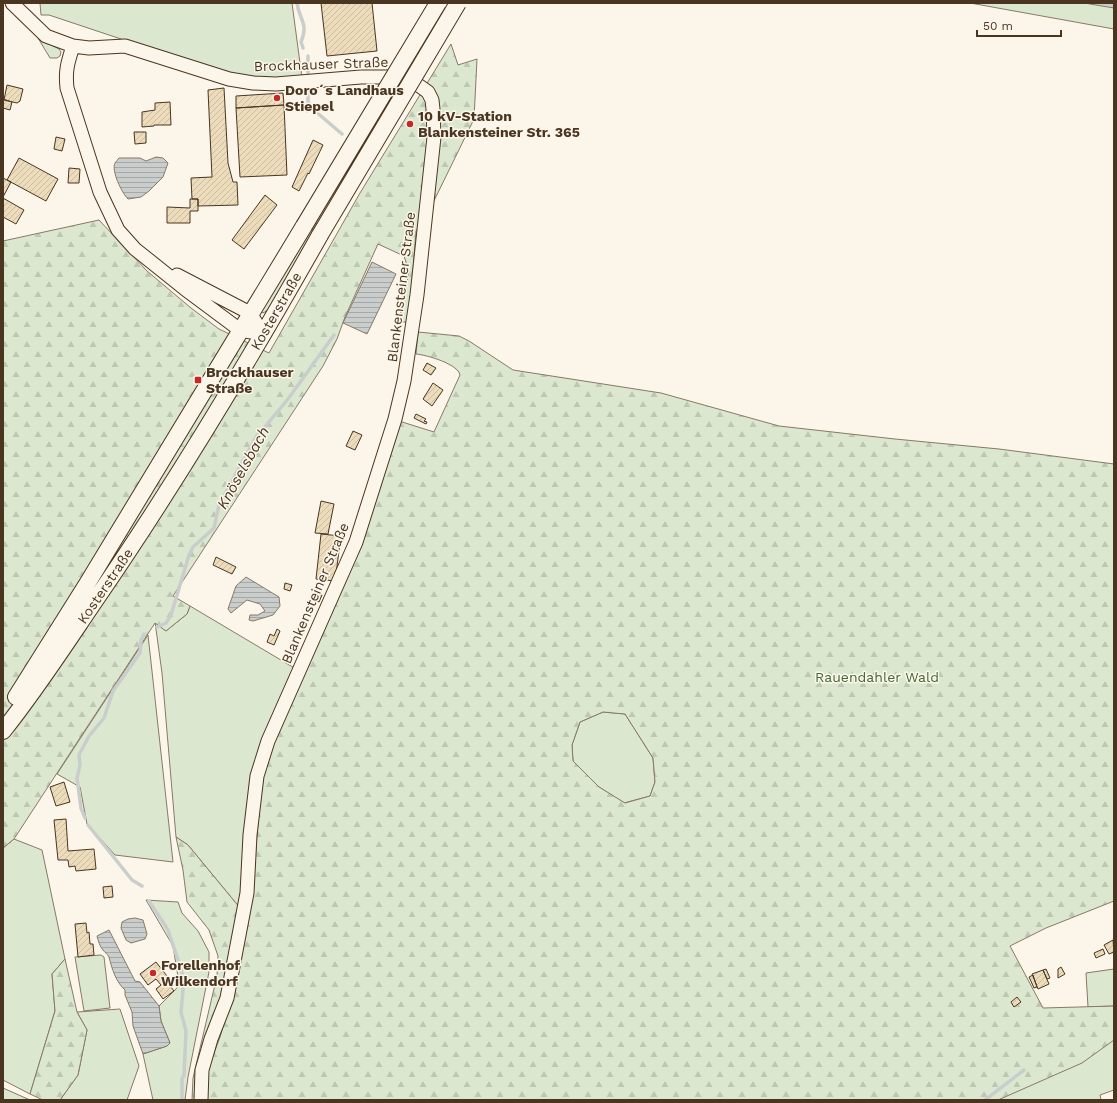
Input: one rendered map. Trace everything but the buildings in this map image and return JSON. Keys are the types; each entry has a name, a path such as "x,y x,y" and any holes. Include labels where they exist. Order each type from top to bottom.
{"main road":[{"name":"Kosterstraße","path":"3,719 95,571 438,3"},
{"name":"Kosterstraße","path":"3,732 129,551 205,430 458,3"}],"street":[{"name":"Brockhauser Straße","path":"12,3 46,36 73,46 89,48 125,46 229,78 253,83 276,84 361,77 397,77 414,82 428,92"},
{"path":"73,46 65,75 67,88 100,192 118,230 135,249 240,330 263,334"},
{"name":"Blankensteiner Straße","path":"201,1100 202,1070 211,1040 227,998 247,894 256,776 261,758 356,542 395,419 404,381 414,316 434,137 433,109 428,92"},
{"path":"149,260 250,313 263,334"}],"green space":[{"path":"40,3 292,3 302,78 241,79 49,15 41,15"},
{"path":"970,3 1114,3 1114,29"},
{"path":"38,38 59,49 61,52 60,56 57,58 50,58"},
{"path":"451,44 458,65 477,59 474,119 429,211 416,231 409,322 399,322 409,272 404,256 378,244 345,317 337,339 323,366 173,596 190,606 187,614 166,631 155,623 14,839 3,848 3,241 99,220 147,271 191,308 219,329 269,353 360,193"},
{"path":"313,222 319,225 269,308 262,313 261,309"},
{"name":"Rauendahler Wald","path":"418,332 459,336 513,370 661,393 779,426 999,449 1114,464 1114,901 1046,928 1010,946 1043,1008 1114,1006 1114,1040 1082,1063 998,1100 207,1100 207,1072 220,1037 231,999 252,896 262,776 271,742 399,421 434,432 460,375 454,367 448,364 434,358 416,354","holes":["603,712 625,714 653,758 655,782 650,796 625,803 599,787 573,761 572,745 580,722"]},
{"path":"190,606 296,669 277,709 240,908 188,845 176,837 162,673 155,622 166,631 187,614"},
{"path":"148,635 173,862 115,855 87,824 80,787 57,774"},
{"path":"603,712 625,714 653,758 655,782 650,796 624,803 599,787 573,761 572,745 580,722"},
{"path":"176,837 188,845 240,908 233,952 198,1100 192,1100 193,1078 217,976 218,956 209,930 187,902 183,870"},
{"path":"14,839 42,850 65,959 52,974 55,1011 30,1094 3,1080 3,848"},
{"path":"146,900 178,902 182,913 198,931 209,952 209,972 188,1077 185,1100 153,1100 143,1054 167,1046 170,1043 161,1021 159,1006 187,976 178,977 173,946"},
{"path":"101,955 104,957 110,1008 84,1011 75,957"},
{"path":"65,959 77,1012 87,1030 78,1075 60,1100 43,1100 30,1094 55,1011 52,974"},
{"path":"1114,969 1114,1006 1088,1007 1086,973"},
{"path":"120,1009 139,1066 127,1100 60,1100 78,1075 87,1030 77,1012"},
{"path":"1114,1034 1114,1090 1100,1095 1101,1100 994,1100"},
{"path":"3,1088 30,1100 3,1100"}],"shaded area":[{"path":"1084,3 1114,3 1114,8"},
{"path":"156,157 163,158 168,163 163,177 141,197 128,199 120,187 114,171 115,162 119,158 140,158 146,161"},
{"path":"372,262 396,274 367,334 343,323"},
{"path":"246,577 279,597 280,606 273,615 253,621 249,620 250,615 258,615 265,611 260,604 247,600 231,613 228,609 236,586"},
{"path":"135,918 143,920 147,934 145,939 131,943 126,940 121,928 122,922"},
{"path":"109,930 135,981 140,982 159,1006 161,1021 170,1043 167,1046 143,1054 133,1026 132,1012 125,995 125,990 117,979 109,957 101,947 97,938 97,936"}],"waterway":[{"name":"Knöselsbach","path":"297,3 304,26 301,42 303,48"},
{"name":"Knöselsbach","path":"308,56 308,75"},
{"name":"Knöselsbach","path":"308,92 308,102 315,111 342,134"},
{"name":"Knöselsbach","path":"307,111 308,102"},
{"name":"Knöselsbach","path":"157,627 166,623 171,615 189,555 193,547 214,528 219,505 255,439 288,399 334,335"},
{"name":"Knöselsbach","path":"85,818 81,808 77,778 80,765 79,755 89,736 104,718 113,691 140,653 141,640 144,634"},
{"name":"Knöselsbach","path":"88,825 132,880 142,886"},
{"name":"Knöselsbach","path":"149,901 168,930 182,972 183,990 181,1012 186,1031 184,1075 182,1079 182,1100"},
{"path":"985,1100 1024,1070"}],"place":[{"name":"Doro´s Landhaus Stiepel","path":"277,98"},
{"name":"10 kV-Station Blankensteiner Str. 365","path":"410,124"},
{"name":"Brockhauser Straße","path":"198,380"},
{"name":"Forellenhof Wilkendorf","path":"153,973"}]}
